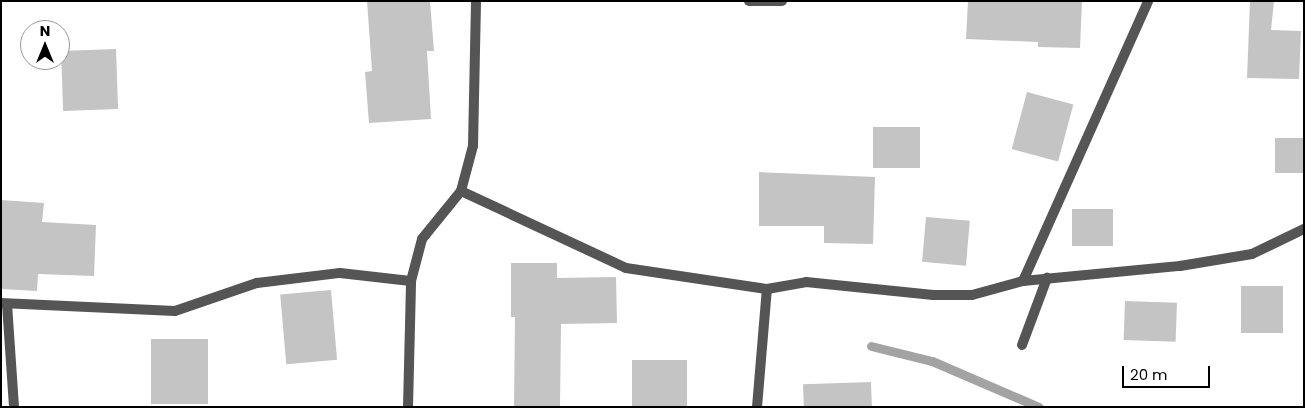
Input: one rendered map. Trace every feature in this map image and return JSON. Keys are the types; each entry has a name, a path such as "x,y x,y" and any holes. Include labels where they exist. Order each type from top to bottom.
{"street":[{"path":"408,407 411,281 422,240 461,191 473,146 476,1"},
{"path":"749,1 782,1"},
{"path":"1023,281 1148,1"},
{"path":"461,191 626,268 766,289 806,282 933,295 972,295 1023,281 1180,266 1252,254 1304,229"},
{"path":"14,407 4,303 175,311 257,283 340,273 411,281"},
{"path":"1022,345 1047,278"},
{"path":"757,407 766,289"}],"building":[{"path":"367,1 430,1 434,51 427,51 431,119 369,123 365,72 372,71"},
{"path":"968,1 1082,1 1080,48 1038,47 1038,42 966,39"},
{"path":"1250,1 1274,1 1271,30 1301,31 1299,79 1247,78"},
{"path":"116,49 118,109 63,111 62,70 70,70 70,51"},
{"path":"1027,92 1073,104 1058,161 1012,149"},
{"path":"873,127 920,127 920,168 873,168"},
{"path":"1275,138 1304,138 1304,173 1275,173"},
{"path":"759,172 875,177 873,244 824,243 824,226 759,226"},
{"path":"1,200 44,203 42,222 96,225 94,276 38,274 37,291 1,289"},
{"path":"1072,209 1113,209 1113,246 1072,246"},
{"path":"926,217 970,221 966,266 922,262"},
{"path":"511,263 557,263 557,278 616,277 617,323 561,324 560,407 514,407 515,317 511,317"},
{"path":"1241,286 1283,286 1283,333 1241,333"},
{"path":"331,290 337,360 286,364 280,294"},
{"path":"1125,301 1177,303 1176,342 1124,340"},
{"path":"151,339 208,339 208,404 151,404"},
{"path":"632,360 687,360 687,407 632,407"},
{"path":"871,382 872,407 804,407 803,384"}],"waterway":[{"path":"871,346 932,361 1039,407"}]}
